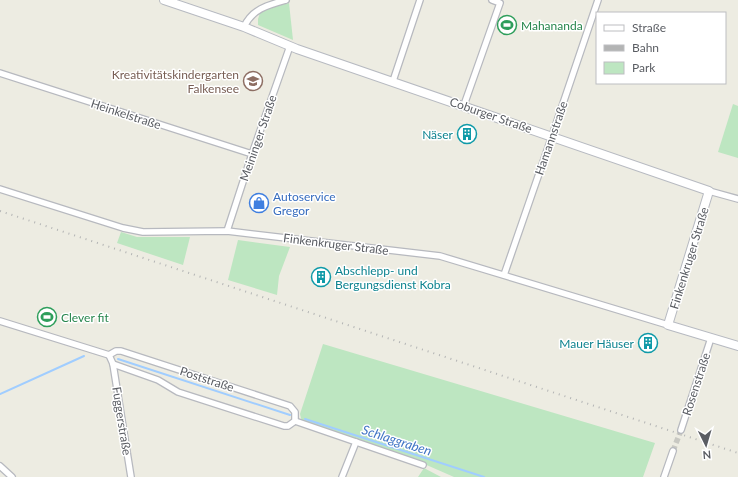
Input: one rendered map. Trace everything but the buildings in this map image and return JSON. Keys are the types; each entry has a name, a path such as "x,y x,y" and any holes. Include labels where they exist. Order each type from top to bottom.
{"street":[{"name":"Coburger Straße","path":"164,0 179,2 290,46 738,200"},
{"path":"244,27 252,15 257,11 266,6 285,0"},
{"path":"393,82 420,0"},
{"path":"464,105 500,3 492,0"},
{"name":"Hamannstraße","path":"504,275 598,0"},
{"name":"Meininger Straße","path":"227,231 290,46"},
{"name":"Heinkelstraße","path":"0,73 252,154"},
{"name":"Finkenkruger Straße","path":"0,189 123,228 143,232 227,231 440,256 738,346"},
{"name":"Finkenkruger Straße","path":"668,325 709,191"},
{"name":"Poststraße","path":"0,321 109,355 116,351 121,351 290,406 295,412 295,421"},
{"name":"Rosenstraße","path":"680,430 711,338"},
{"path":"109,355 113,364"},
{"name":"Poststraße","path":"113,364 158,380 178,392 284,426 288,426 295,421"},
{"name":"Fuggerstraße","path":"113,364 132,477"},
{"name":"Poststraße","path":"295,421 355,445 423,465"},
{"path":"342,477 355,445"},
{"path":"664,477 673,452"},
{"path":"0,466 12,477"}],"green space":[{"path":"289,3 293,40 258,25 260,13 269,8"},
{"path":"733,104 738,106 738,158 718,152"},
{"path":"121,232 137,237 190,237 183,265 117,243"},
{"path":"238,240 290,247 279,276 277,295 228,280"},
{"path":"323,344 655,443 643,477 454,477 422,463 302,422 300,414"},
{"path":"424,468 441,477 418,477"}],"waterway":[{"name":"Schlaggraben","path":"0,394 84,356"},
{"name":"Schlaggraben","path":"118,359 290,415"},
{"name":"Schlaggraben","path":"305,419 484,477"}],"tunnel":[{"path":"673,451 681,430"}],"railway":[{"path":"0,211 738,453"}],"place":[{"name":"Mahananda","path":"507,25"},
{"name":"Kreativitätskindergarten Falkensee","path":"253,81"},
{"name":"Näser","path":"467,134"},
{"name":"Autoservice Gregor","path":"259,203"},
{"name":"Abschlepp- und Bergungsdienst Kobra","path":"321,277"},
{"name":"Clever fit","path":"47,317"},
{"name":"Mauer Häuser","path":"648,343"}]}
